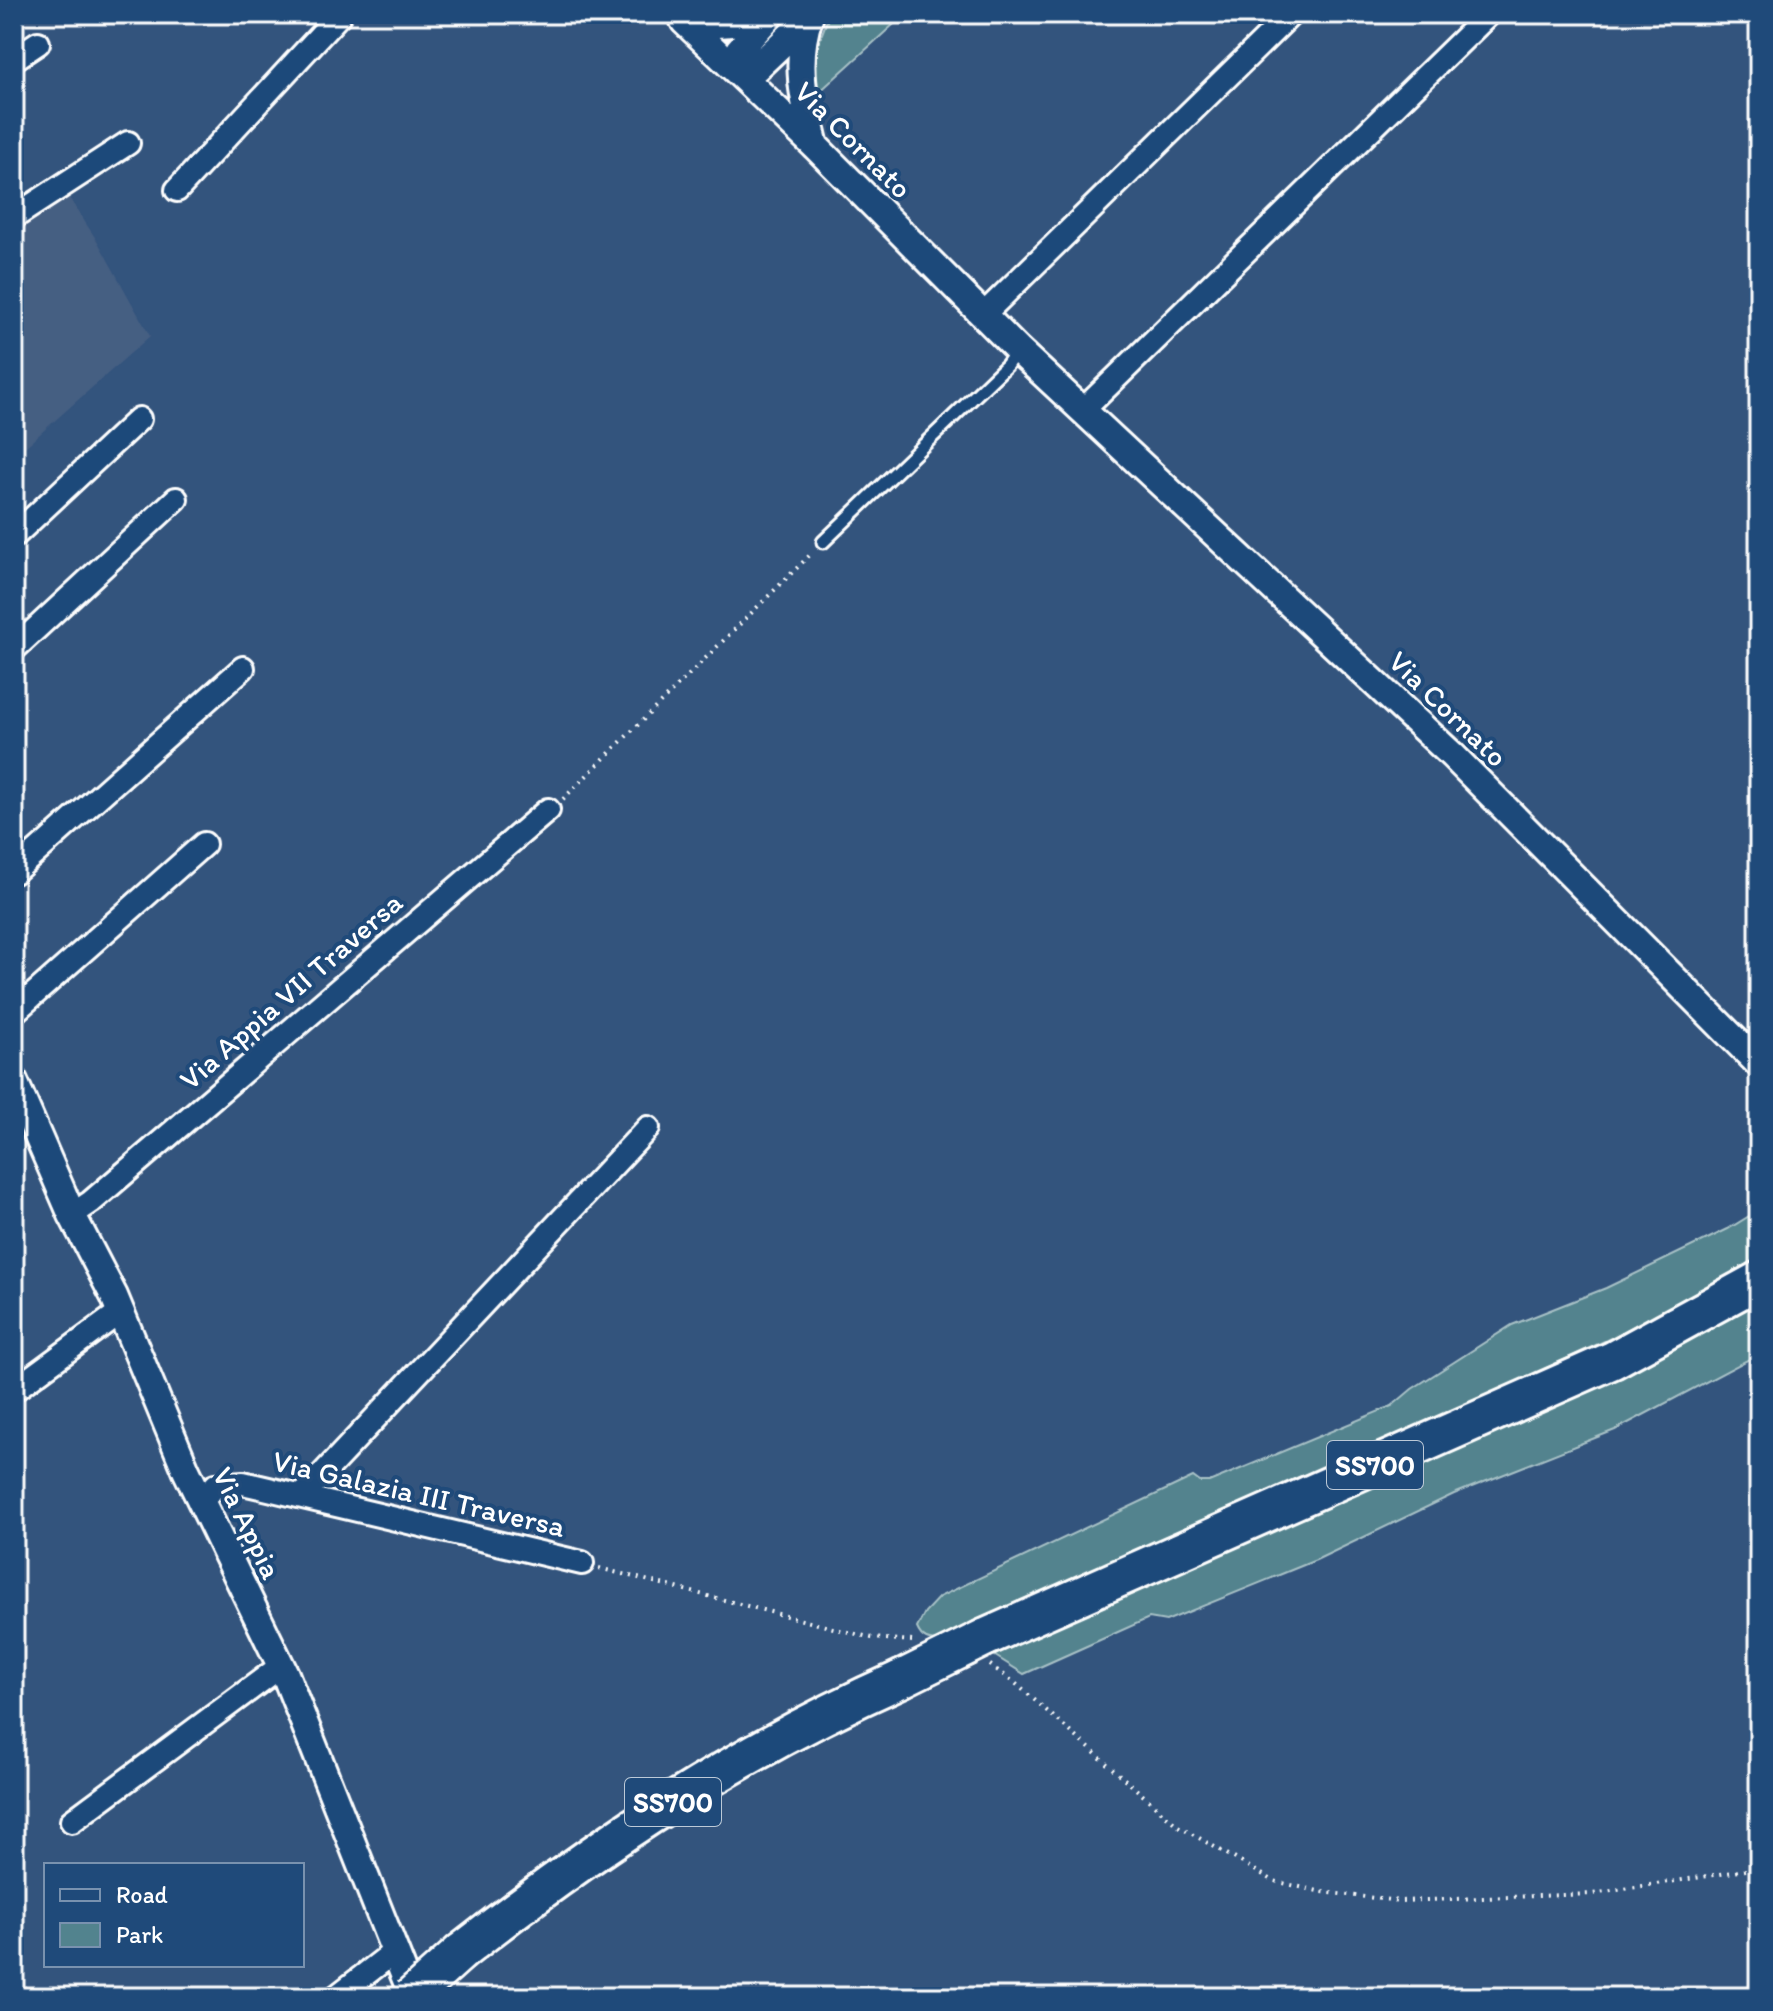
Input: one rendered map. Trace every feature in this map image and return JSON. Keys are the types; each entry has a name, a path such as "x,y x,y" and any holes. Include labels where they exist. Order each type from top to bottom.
{"highway":[{"name":"SS700","path":"412,1997 461,1952 583,1861 725,1767 846,1703 901,1679 986,1650 1613,1360 1759,1280"}],"street":[{"path":"177,190 340,14"},
{"path":"680,18 706,25 759,14"},
{"path":"771,14 739,50 737,70 756,68 811,16"},
{"path":"983,315 1291,14"},
{"path":"1083,410 1489,14"},
{"path":"811,16 802,39 800,68 815,146"},
{"name":"Via Cornato","path":"680,18 815,146 1018,350 1452,755 1759,1064"},
{"path":"14,59 38,43"},
{"path":"14,217 128,143"},
{"path":"14,536 139,419"},
{"path":"14,649 176,499"},
{"path":"14,872 243,668"},
{"name":"Via Appia VII Traversa","path":"72,1215 91,1202 548,810"},
{"path":"14,1012 204,844"},
{"name":"Via Appia","path":"14,1081 202,1501 281,1666 412,1997"},
{"path":"302,1496 648,1128"},
{"path":"14,1390 120,1312"},
{"name":"Via Galazia III Traversa","path":"202,1501 216,1485 243,1483 582,1563"},
{"path":"72,1821 281,1666"},
{"path":"336,1997 394,1952"}],"lane":[{"path":"823,542 1007,365 1018,350"}],"path":[{"path":"548,810 572,791 823,542"},
{"path":"582,1563 872,1638 909,1639 922,1643"},
{"path":"986,1650 1014,1682 1178,1826 1274,1881 1322,1892 1400,1901 1592,1894 1759,1868"}],"shaded area":[{"path":"68,196 98,242 150,336 14,457 14,227"}],"green space":[{"path":"830,14 905,14 817,94 817,53"},
{"path":"1759,1210 1759,1261 1611,1338 1379,1446 941,1641 926,1639 917,1628 925,1612 939,1597 1193,1477 1200,1482 1209,1482 1392,1406 1412,1389 1512,1325 1606,1288 1728,1229"},
{"path":"1759,1298 1759,1354 1615,1430 1454,1494 1316,1560 1166,1621 1149,1618 1024,1674 992,1654"}]}
